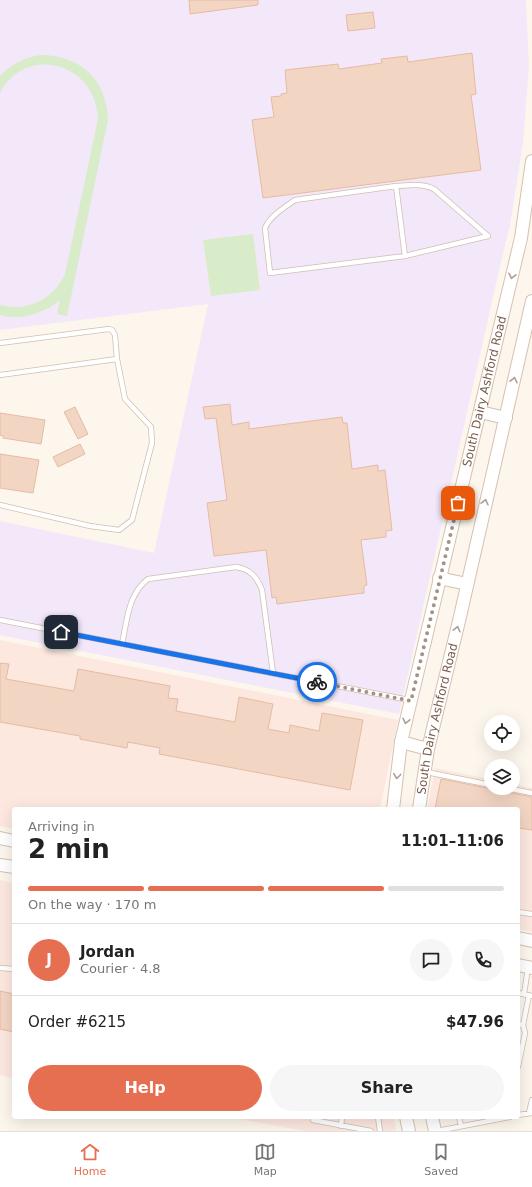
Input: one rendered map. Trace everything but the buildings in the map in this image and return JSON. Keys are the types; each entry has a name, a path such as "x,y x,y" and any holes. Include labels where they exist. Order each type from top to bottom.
{"main road":[{"name":"South Dairy Ashford Road","path":"393,807 401,742 480,412 526,240 532,161"},
{"name":"South Dairy Ashford Road","path":"419,807 428,749 532,301"},
{"path":"480,412 506,418"},
{"path":"440,578 467,584"},
{"path":"401,742 428,749"},
{"path":"0,838 12,841"},
{"path":"0,865 12,867"},
{"path":"520,938 532,941"},
{"path":"406,1119 409,1131"},
{"path":"432,1119 435,1131"}],"lane":[{"path":"419,184 426,185 434,189 488,236 405,256 270,273 265,228 267,224 287,205 295,200 396,186 419,184"},
{"path":"396,186 405,256"},
{"path":"0,343 108,329 112,330 115,335 117,359 125,399 151,427 152,443 132,520 119,530 90,526 0,505"},
{"path":"0,375 117,359"},
{"path":"122,644 131,603 141,584 148,579 236,567 245,568 252,573 262,590 273,674"},
{"path":"0,620 411,701"},
{"path":"424,772 484,784"},
{"path":"520,791 532,793"},
{"path":"520,912 532,914"},
{"path":"520,1057 525,1033 520,1025 528,995 526,967"},
{"path":"0,968 12,969"},
{"path":"520,1115 531,1113 532,1100"},
{"path":"313,1119 341,1126 371,1131"},
{"path":"341,1126 342,1119"},
{"path":"378,1119 380,1131"},
{"path":"459,1119 461,1126"},
{"path":"435,1131 493,1119"}],"shaded area":[{"path":"0,0 526,0 529,67 523,143 510,225 399,714 0,635 0,521 154,553 208,304 0,330"},
{"path":"0,640 398,720 380,807 12,807 12,829 0,826"},
{"path":"435,768 484,778 484,795 520,795 520,785 532,788 532,932 520,929 520,807 427,807"},
{"path":"0,880 12,883 12,1078 0,1075"},
{"path":"239,1119 394,1119 396,1131 305,1131"}],"green space":[{"path":"40,55 67,59 89,72 97,81 103,93 108,120 67,316 57,314 60,300 46,309 32,315 24,317 8,317 0,315 0,305 20,307 38,302 54,291 65,274 98,119 94,100 85,84 73,73 58,66 41,65 26,68 11,78 0,93 0,76 4,72 18,62"},
{"path":"253,234 260,290 211,296 203,240"}],"way so far":[{"path":"317,682 411,701 458,503"}],"route":[{"path":"61,632 317,682"}]}
